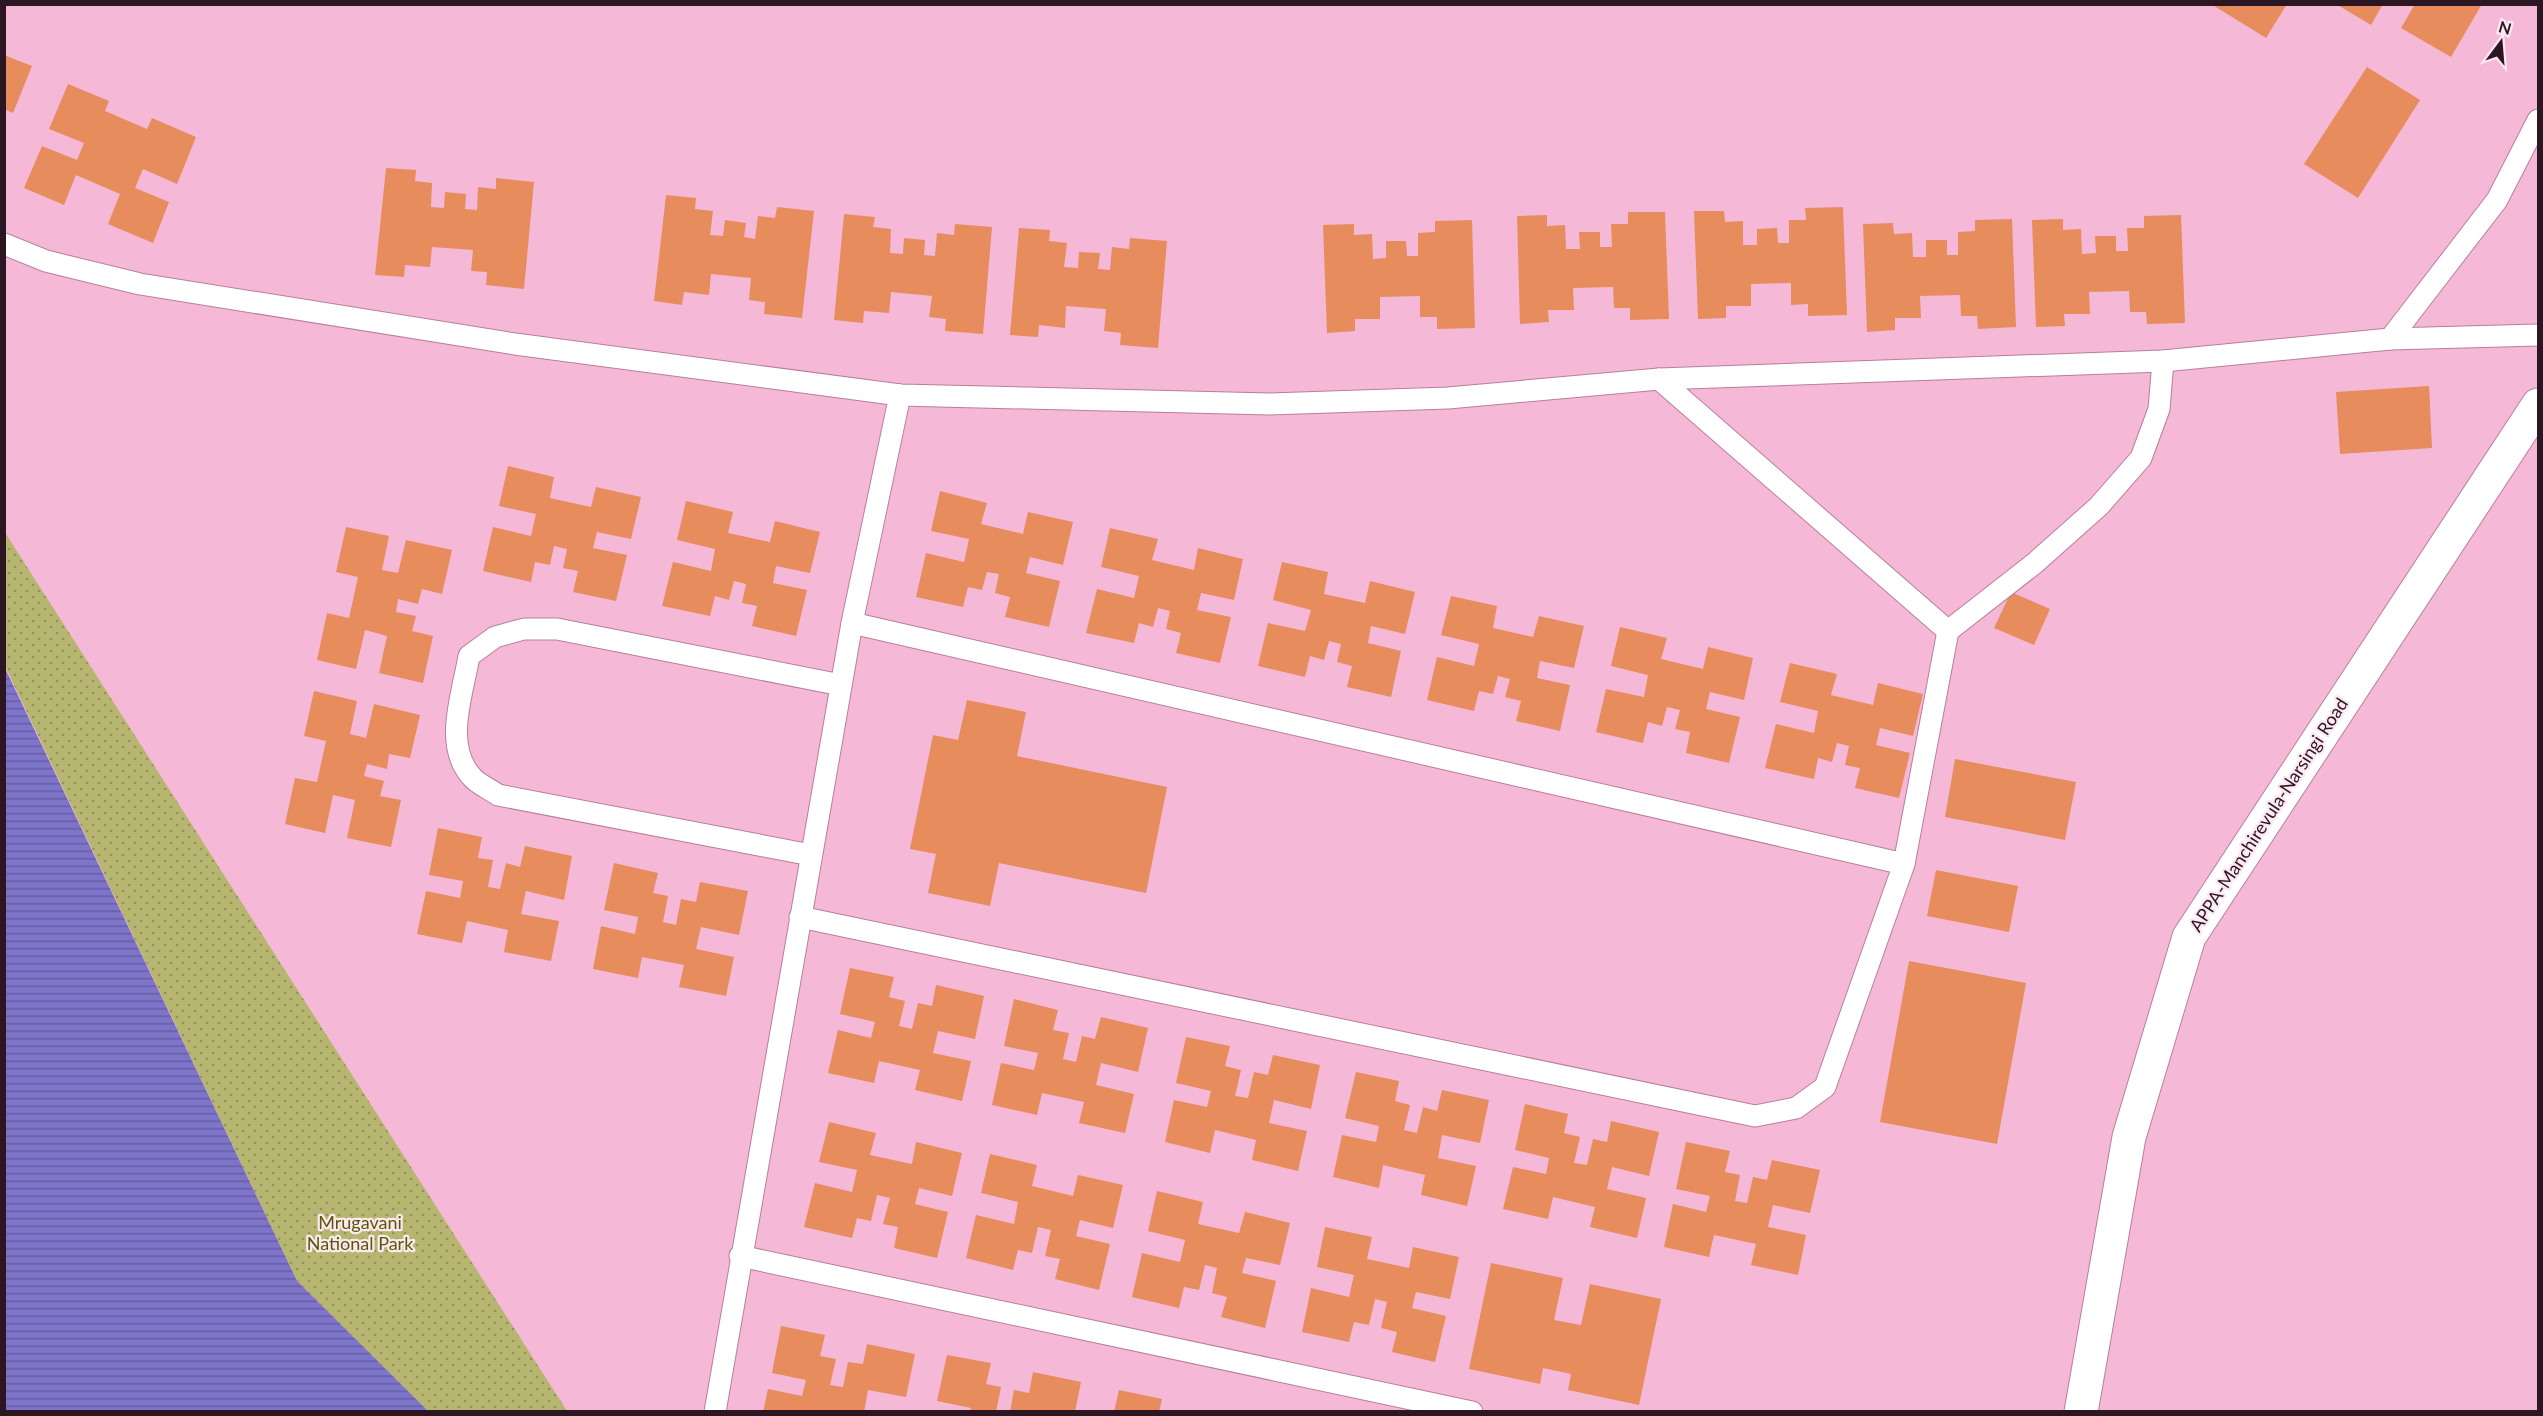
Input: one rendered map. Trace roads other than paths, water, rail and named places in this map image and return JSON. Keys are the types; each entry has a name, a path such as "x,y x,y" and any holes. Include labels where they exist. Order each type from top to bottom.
{"street":[{"name":"APPA-Manchirevula-Narsingi Road","path":"2082,1412 2129,1137 2189,937 2538,405"}],"lane":[{"path":"2390,339 2497,200 2538,120"},
{"path":"4,244 46,261 140,284 515,344 900,395 1269,404 1448,398 1659,379 2163,361 2390,339 2538,334"},
{"path":"800,917 1755,1116 1796,1108 1825,1087 1904,864 1948,631 2035,563 2099,506 2141,458 2159,409 2163,361"},
{"path":"1659,379 1948,631"},
{"path":"715,1412 740,1256 852,623 900,395"},
{"path":"852,623 1904,864"},
{"path":"811,855 498,795 471,776 459,753 455,731 469,656 495,637 524,629 557,629 841,685"},
{"path":"740,1256 1472,1412"}],"park label":[{"name":"Mrugavani National Park","path":"360,1233"}]}
